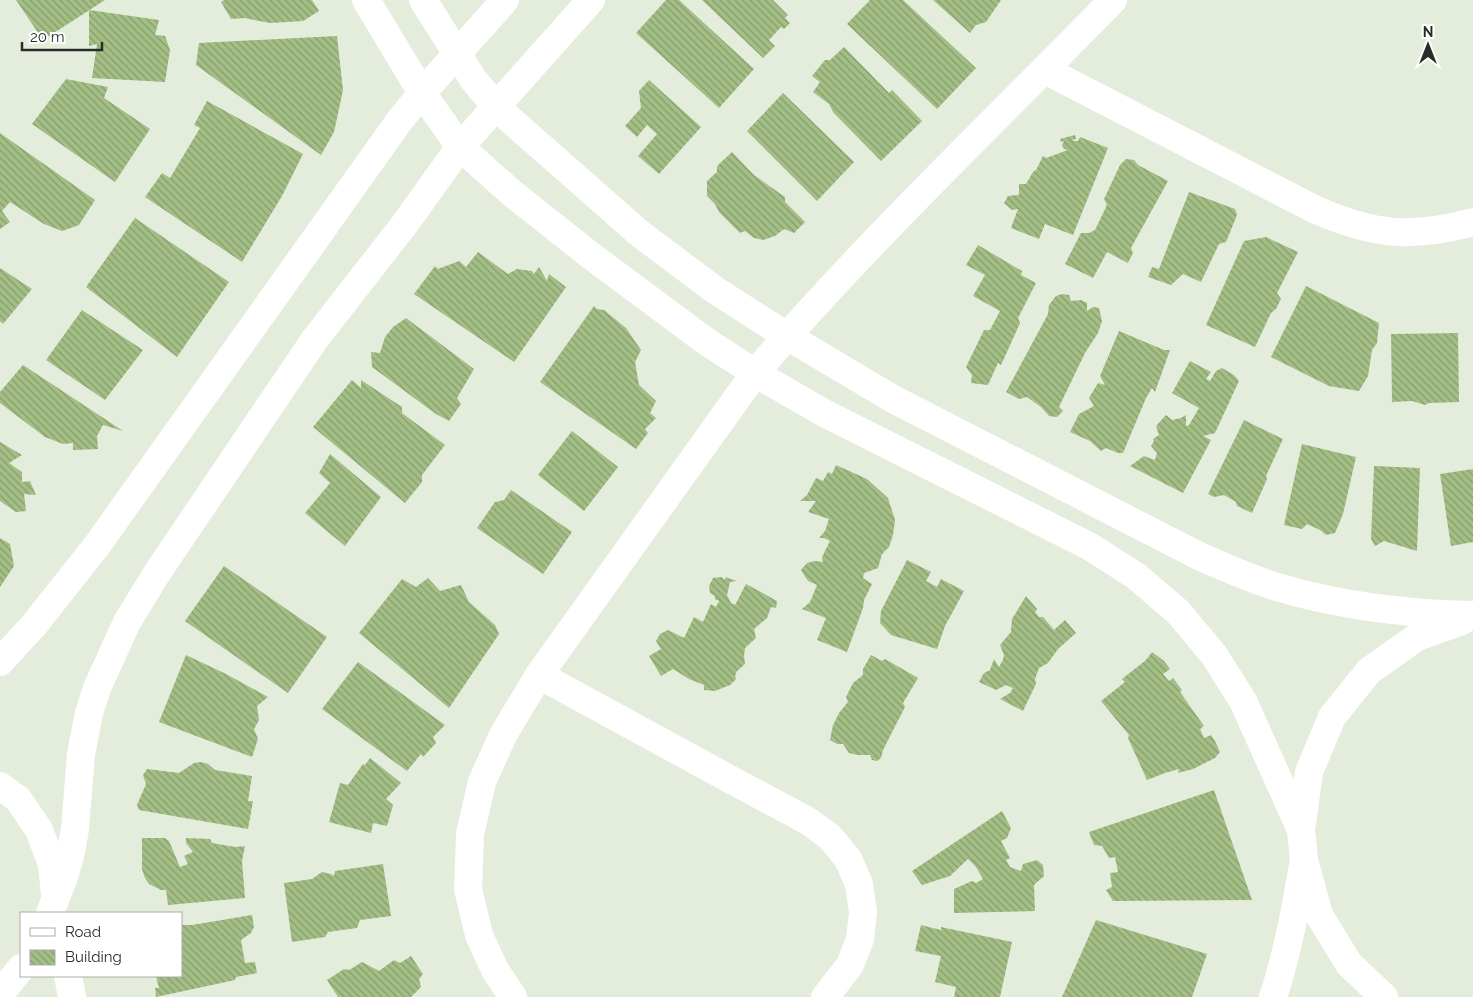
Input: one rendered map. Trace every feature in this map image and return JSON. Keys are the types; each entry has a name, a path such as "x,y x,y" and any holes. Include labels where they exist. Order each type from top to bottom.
{"street":[{"path":"366,0 422,93 460,147 513,194 590,255 707,342 755,372 824,413 1089,546 1136,576 1178,612 1214,655 1243,702 1301,830"},
{"path":"423,0 473,79 496,107 639,233 715,290 787,336 893,399 1199,556 1237,572 1276,586 1356,606 1396,611 1473,616"},
{"path":"0,662 34,625 98,544 400,120 505,0"},
{"path":"54,909 64,877 73,837 81,754 89,712 97,688 127,622 157,573 315,338 404,226 460,147 591,0"},
{"path":"514,997 495,970 480,935 468,889 470,834 482,782 503,735 539,674 755,372 918,196 1113,0"},
{"path":"1045,70 1314,209 1345,222 1377,231 1411,233 1444,230 1473,222"},
{"path":"1384,997 1349,964 1319,915 1304,860 1301,830 1309,772 1332,717 1369,672 1417,637 1473,616"},
{"path":"539,674 726,778 808,821 830,837 848,859 859,884 863,912 860,939 850,965 825,997"},
{"path":"0,786 18,800 39,830 52,864 54,909"},
{"path":"1273,997 1282,972 1304,860"},
{"path":"0,994 20,969"},
{"path":"68,977 72,997"}],"building":[{"path":"16,0 105,0 43,40"},
{"path":"224,0 312,0 319,11 303,21 270,23 244,18 231,19 221,2"},
{"path":"666,0 679,0 754,69 719,108 636,33"},
{"path":"702,0 773,0 788,15 785,18 790,23 784,29 781,27 769,40 775,46 763,58"},
{"path":"870,0 903,0 976,68 937,109 847,24"},
{"path":"933,0 1001,0 986,22 976,25 970,33"},
{"path":"89,10 159,20 155,35 165,36 170,50 165,82 92,78 97,44 89,46"},
{"path":"337,36 343,90 334,132 321,155 196,65 199,43"},
{"path":"844,47 889,93 892,90 922,121 881,161 833,112 829,104 813,92 820,82 812,76 825,60 830,60"},
{"path":"66,79 108,87 104,98 150,129 115,182 32,124"},
{"path":"649,80 701,127 659,174 638,156 657,134 647,125 637,137 625,126 641,108 639,91"},
{"path":"783,93 854,162 817,201 747,131"},
{"path":"207,101 303,154 282,196 242,262 145,197 162,173 170,178 200,128 194,125"},
{"path":"0,133 95,200 79,225 62,231 44,224 10,202 2,211 10,222 0,229"},
{"path":"1075,135 1076,139 1072,140 1074,141 1078,141 1080,137 1108,148 1073,235 1045,224 1039,239 1011,228 1018,209 1012,210 1004,203 1008,196 1019,195 1019,184 1026,184 1043,156 1046,158 1068,150 1064,149 1062,145 1064,141 1061,142 1060,139"},
{"path":"732,152 754,175 785,197 785,202 805,222 794,233 784,229 775,236 763,240 754,238 745,231 740,233 719,212 715,204 707,196 707,181 717,172 717,166"},
{"path":"1126,159 1134,160 1138,165 1168,181 1131,248 1133,253 1128,263 1107,252 1093,278 1065,264 1081,233 1089,233 1095,230 1107,205 1104,199 1120,165"},
{"path":"1189,192 1235,209 1237,215 1226,242 1219,244 1201,282 1183,274 1171,285 1148,277 1152,267 1159,269"},
{"path":"135,218 229,282 177,357 86,287"},
{"path":"1266,237 1298,252 1277,293 1281,299 1276,309 1271,313 1255,347 1206,325 1244,241"},
{"path":"978,245 1022,271 1021,275 1036,283 1018,318 1020,323 1001,365 998,363 988,385 971,383 972,375 966,367 984,330 990,330 1000,311 973,296 985,275 966,265"},
{"path":"478,252 508,274 517,269 532,271 534,274 539,267 547,281 549,274 566,287 514,362 414,294 435,266 438,269 459,261 466,267"},
{"path":"0,268 32,289 3,324 0,321"},
{"path":"1306,286 1379,323 1377,343 1372,350 1368,376 1359,391 1329,386 1271,357"},
{"path":"1062,294 1069,295 1071,301 1081,300 1087,303 1087,311 1093,307 1099,308 1102,321 1098,333 1085,353 1059,407 1063,411 1057,417 1049,416 1041,407 1027,397 1019,399 1006,392 1048,314 1049,305 1056,296"},
{"path":"594,306 597,309 604,310 626,328 641,350 635,362 639,385 656,401 650,413 656,418 645,429 648,433 636,449 540,382"},
{"path":"82,310 143,350 105,400 46,360"},
{"path":"406,318 474,369 457,398 461,404 449,421 436,414 372,367 371,352 380,353 385,337 393,327"},
{"path":"1119,331 1164,350 1170,350 1155,392 1152,388 1146,398 1123,453 1106,448 1101,451 1090,441 1070,432 1079,414 1094,406 1089,398 1098,383 1105,385 1100,376"},
{"path":"1458,333 1459,402 1429,403 1425,405 1412,401 1392,402 1391,334"},
{"path":"1190,361 1211,372 1206,379 1210,381 1216,371 1222,368 1234,375 1239,381 1215,433 1203,436 1211,440 1183,493 1130,466 1144,456 1155,460 1157,453 1151,446 1154,441 1153,439 1159,435 1156,426 1166,415 1172,420 1186,415 1186,426 1189,425 1199,408 1172,393"},
{"path":"23,365 123,431 103,425 97,436 98,449 73,450 73,443 63,444 45,437 0,403 0,392"},
{"path":"352,380 361,388 361,380 402,407 402,413 445,445 422,475 422,482 405,503 313,427"},
{"path":"1244,420 1283,439 1252,513 1237,506 1236,502 1224,495 1214,497 1208,494"},
{"path":"572,431 618,467 584,511 538,475"},
{"path":"0,442 22,455 9,463 22,472 22,482 30,481 36,495 24,494 26,511 16,512 0,501"},
{"path":"1302,444 1356,457 1343,514 1335,533 1326,535 1307,524 1302,529 1284,525"},
{"path":"330,454 381,497 345,546 305,513 330,483 319,473"},
{"path":"836,465 867,479 888,498 895,520 889,547 882,554 878,568 864,573 863,578 872,584 864,600 863,608 847,652 817,640 826,618 802,609 810,602 817,585 808,581 801,570 807,563 823,562 822,557 830,541 819,538 825,531 829,519 808,512 816,501 800,501 807,495 816,478 823,481 828,472 832,474"},
{"path":"1374,466 1420,468 1417,551 1384,541 1375,546 1371,539"},
{"path":"1473,469 1473,542 1451,546 1440,474"},
{"path":"511,490 572,532 543,574 477,528 495,502 504,500"},
{"path":"0,538 10,544 14,566 0,587"},
{"path":"907,560 931,572 926,581 937,587 941,579 964,591 945,626 937,649 891,635 880,623 881,611"},
{"path":"224,566 327,637 288,693 185,621"},
{"path":"722,577 723,579 726,579 725,577 737,581 730,582 727,595 731,603 735,605 746,584 777,601 776,608 771,607 767,618 754,629 756,638 745,648 745,664 737,671 736,679 730,685 715,691 704,690 704,685 689,679 673,669 661,676 649,656 661,649 656,641 660,634 668,630 684,638 694,617 703,622 711,604 716,607 719,601 710,593 709,586 713,578"},
{"path":"428,578 440,591 461,585 469,602 495,625 499,634 449,708 359,633 402,579 416,587"},
{"path":"1026,596 1037,609 1035,612 1039,617 1043,617 1054,630 1065,620 1076,633 1058,649 1048,663 1039,668 1035,679 1036,684 1023,711 1000,699 1010,693 1013,688 1006,685 996,690 979,682 984,673 990,670 994,659 999,667 1003,660 1004,655 1000,645 1011,632 1012,619"},
{"path":"1152,652 1164,661 1170,669 1163,674 1169,681 1173,678 1182,690 1180,692 1204,726 1200,729 1204,738 1211,735 1220,752 1215,758 1193,769 1178,773 1179,769 1147,780 1128,738 1129,735 1101,701 1125,682 1122,679 1146,660"},
{"path":"186,655 268,697 257,706 259,720 254,729 258,739 252,757 159,722"},
{"path":"871,655 882,661 885,659 918,678 903,703 905,707 883,750 881,758 877,761 872,760 870,755 849,753 843,744 837,744 830,740 833,725 839,713 848,702 846,697 853,683 863,675 863,669"},
{"path":"358,662 445,725 433,737 436,743 423,757 421,754 407,771 322,709"},
{"path":"370,758 401,783 386,799 393,805 387,826 373,823 371,833 329,822 340,783 348,785 363,764 365,765"},
{"path":"194,763 208,764 215,770 252,776 248,801 253,801 248,829 139,810 137,805 146,784 143,775 147,769 179,773"},
{"path":"1214,790 1252,900 1113,901 1106,890 1112,887 1110,873 1118,872 1115,857 1109,858 1102,846 1094,845 1089,832"},
{"path":"1002,811 1011,828 1007,838 1001,841 1010,858 1006,860 1010,867 1021,871 1023,864 1037,860 1043,865 1044,876 1034,885 1035,911 954,913 954,889 972,881 976,883 983,879 976,867 968,859 950,876 922,885 912,871"},
{"path":"142,838 165,838 169,841 180,867 188,864 184,856 193,852 186,843 186,838 210,839 212,843 235,847 245,846 242,861 245,898 168,905 166,890 161,890 149,884 145,878 142,869"},
{"path":"383,864 391,916 360,920 357,928 328,932 325,937 292,942 284,883 312,879 322,872 334,876 335,871"},
{"path":"252,915 254,927 251,933 241,940 245,963 255,962 257,973 236,977 235,980 156,997 155,988 159,988 156,977 182,977 182,925"},
{"path":"1096,920 1207,954 1192,997 1062,997"},
{"path":"921,925 941,930 941,927 1012,942 1000,997 954,997 956,987 935,982 941,956 915,951"},
{"path":"411,956 423,974 419,979 421,987 411,997 338,997 327,980 344,969 349,970 362,962 379,971 394,960 400,963"}]}
